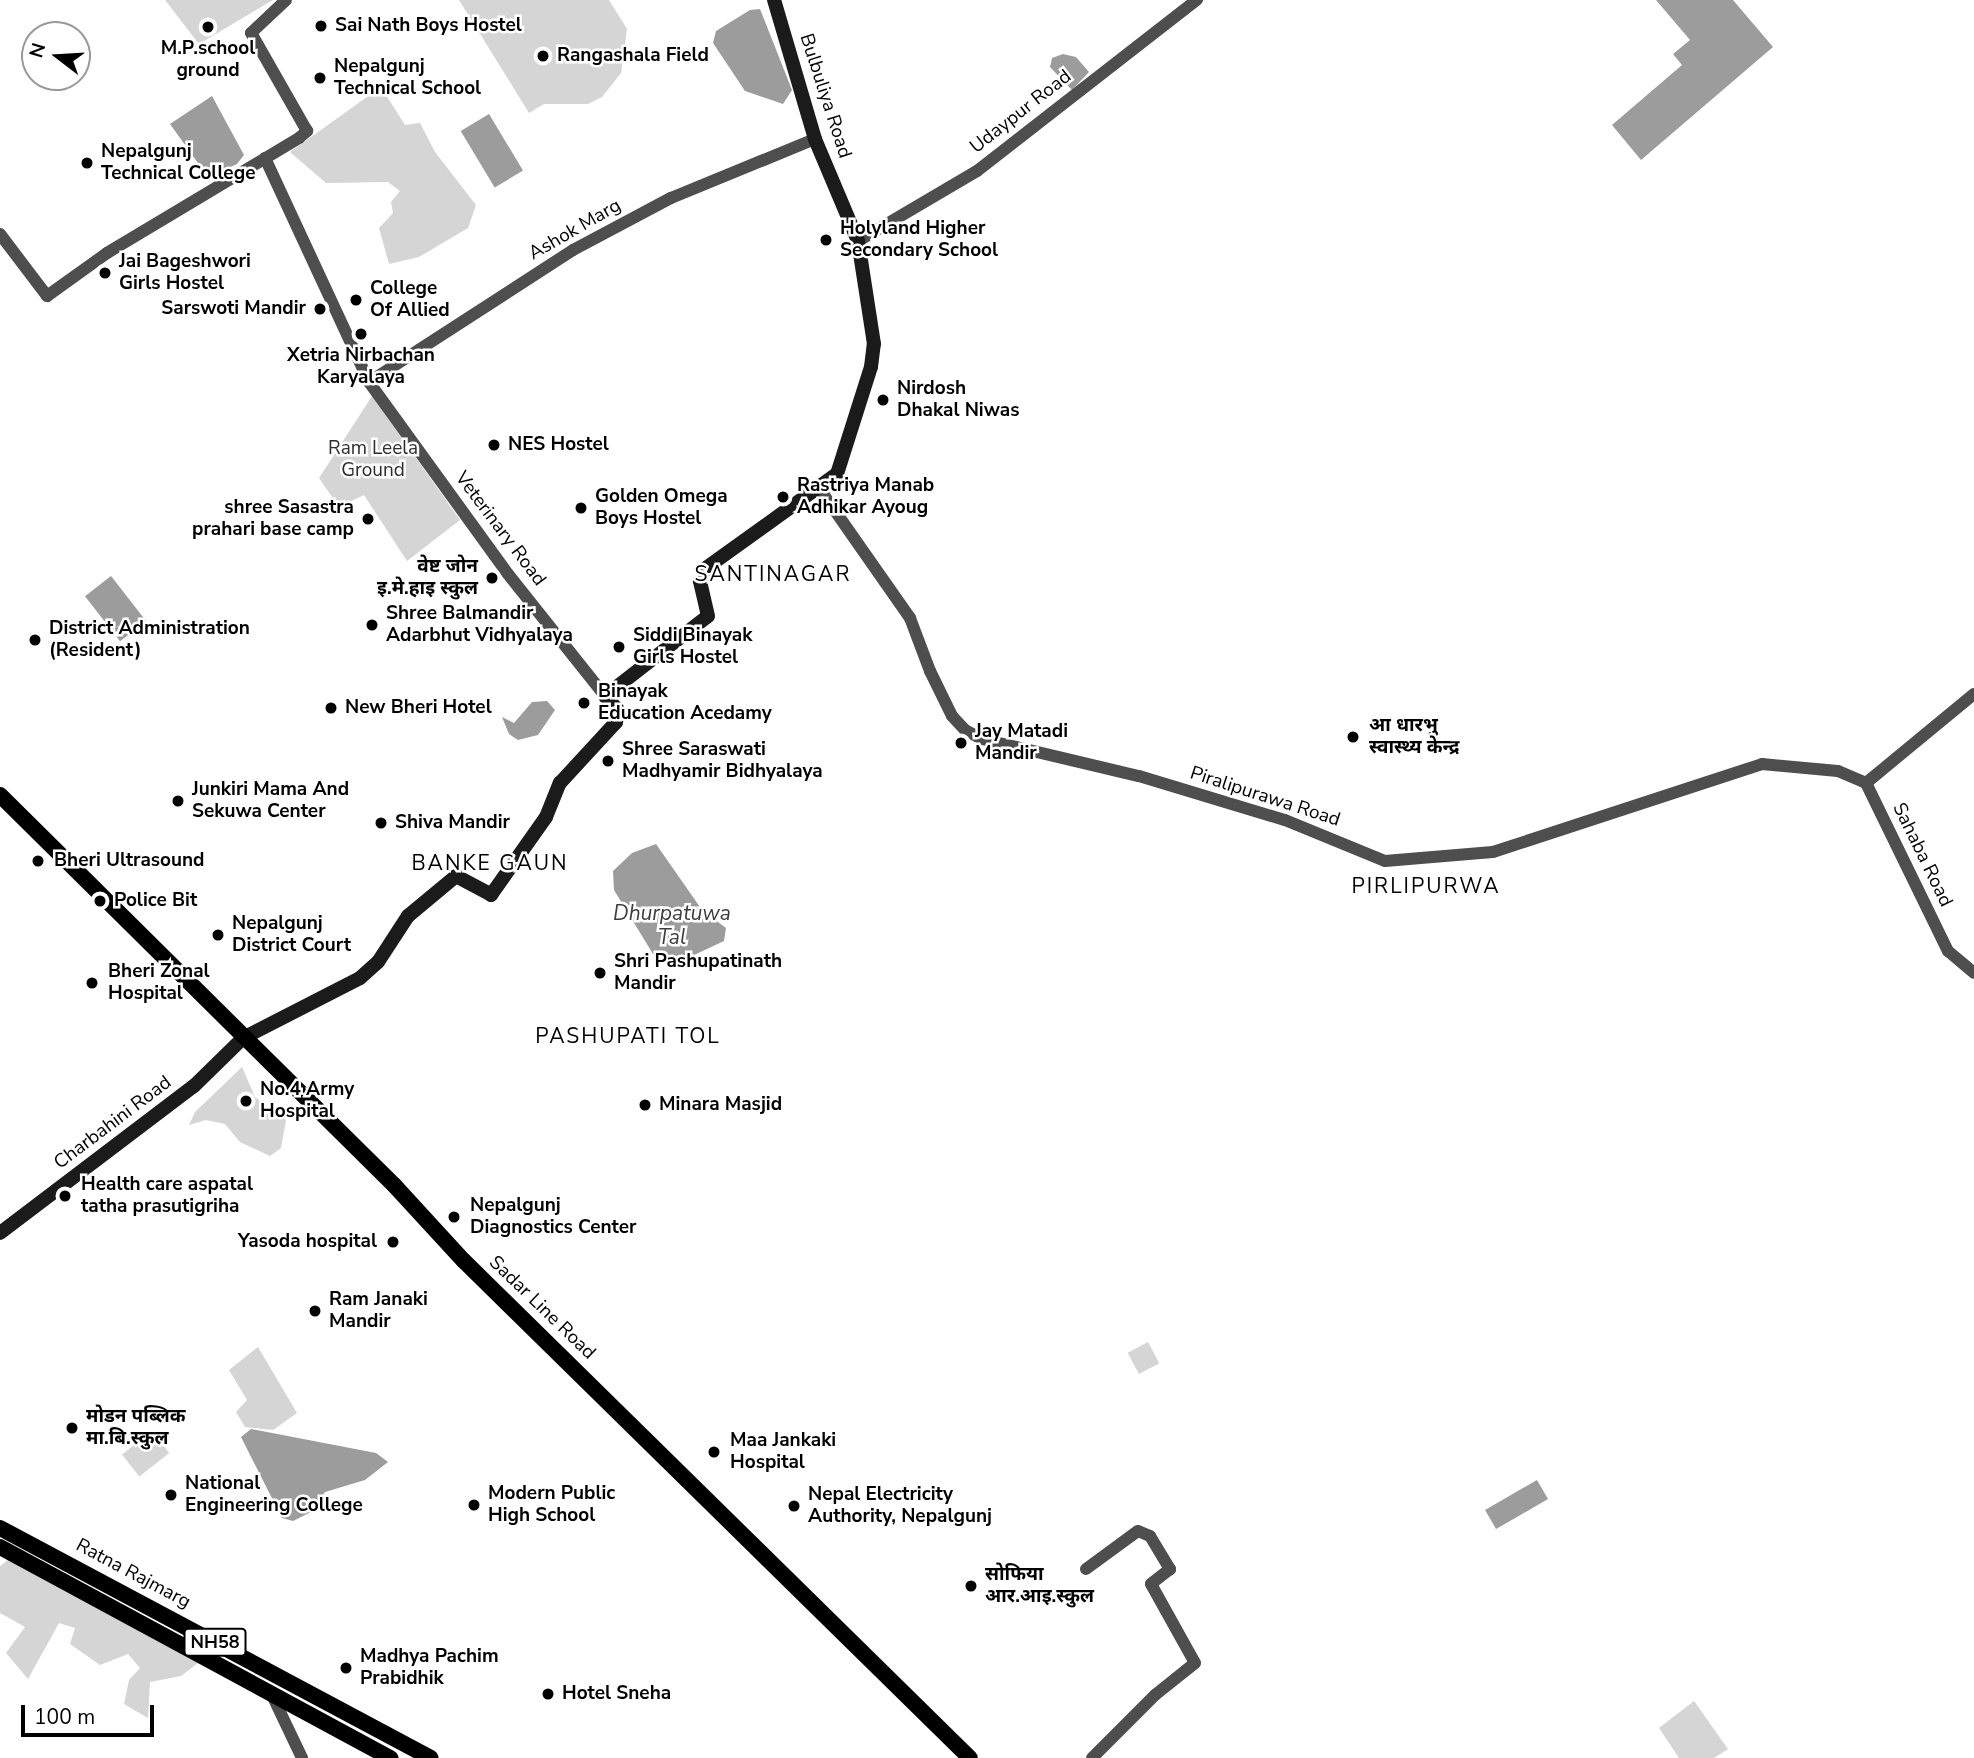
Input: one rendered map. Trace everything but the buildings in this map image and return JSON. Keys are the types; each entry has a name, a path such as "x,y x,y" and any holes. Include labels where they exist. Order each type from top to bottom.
{"main road":[{"name":"Bulbuliya Road","path":"605,696 708,616 700,580 706,568 837,474 871,367 874,344 858,241 815,139 774,0"},
{"name":"Charbahini Road","path":"0,1233 194,1086 243,1038 360,978 408,916 456,876 491,895 546,817 560,783 616,722 618,710 605,696"},
{"name":"Sadar Line Road","path":"0,795 970,1758"},
{"name":"Ratna Rajmarg","path":"0,1528 430,1758"},
{"name":"Ratna Rajmarg","path":"0,1547 391,1758"}],"street":[{"path":"0,234 47,296 107,253 307,131 252,41 256,26 286,0"},
{"name":"Udaypur Road","path":"858,241 977,171 1197,0"},
{"name":"Ashok Marg","path":"369,382 583,245 671,198 815,139"},
{"name":"Veterinary Road","path":"265,158 369,382 508,574 605,696"},
{"name":"Piralipurawa Road","path":"819,488 910,618 936,683 965,730 982,739 1139,776 1285,820 1385,861 1493,852 1762,764 1826,768 1866,783"},
{"path":"1866,783 1974,694"},
{"name":"Sahaba Road","path":"1866,783 1948,951 1974,973"},
{"path":"1086,1569 1138,1531 1150,1536 1170,1569 1151,1584 1195,1663 1155,1695 1092,1758"},
{"path":"272,1695 302,1758"}],"green space":[{"name":"M.P.school ground","path":"165,0 273,0 199,44"},
{"path":"459,0 609,0 627,29 621,73 602,97 588,104 544,104 529,113"},
{"path":"381,87 405,125 420,123 435,152 476,205 468,228 419,257 389,264 379,228 393,213 391,202 400,191 388,182 326,183 290,152"},
{"name":"Ram Leela Ground","path":"372,396 460,520 407,561 364,495 339,507 319,478"},
{"path":"242,1067 255,1097 286,1120 281,1148 270,1156 240,1142 225,1124 206,1120 189,1125 195,1112"},
{"path":"1148,1342 1159,1363 1139,1374 1128,1353"},
{"path":"258,1347 297,1413 273,1430 245,1427 236,1412 247,1400 229,1370"},
{"path":"152,1431 169,1453 139,1476 122,1454"},
{"path":"12,1557 198,1663 181,1676 150,1682 148,1718 124,1704 129,1680 140,1668 128,1654 100,1665 70,1644 75,1628 59,1623 28,1679 6,1653 25,1627 0,1613 0,1566"},
{"path":"1694,1701 1728,1749 1714,1758 1679,1758 1659,1728"}],"water":[{"path":"1656,0 1733,0 1773,47 1641,160 1612,125 1682,65 1673,54 1690,40"},
{"path":"760,9 792,90 783,104 745,91 713,43 716,31 750,10"},
{"path":"1063,54 1076,57 1089,72 1072,90 1050,67 1052,58"},
{"path":"212,96 244,155 237,164 205,179 203,170 170,124"},
{"path":"489,114 523,171 495,188 461,131"},
{"path":"111,576 146,621 120,641 85,596"},
{"path":"547,701 555,710 538,735 518,740 509,734 502,717 514,723 532,702"},
{"name":"Dhurpatuwa Tal","path":"656,844 702,910 726,928 724,941 677,963 653,954 614,890 613,871 632,853"},
{"path":"251,1429 376,1453 388,1462 365,1480 325,1492 309,1513 293,1521 282,1518 241,1437"},
{"path":"1537,1480 1548,1499 1496,1529 1485,1510"}],"place":[{"name":"Sai Nath Boys Hostel","path":"321,26"},
{"name":"M.P.school ground","path":"208,27"},
{"name":"Rangashala Field","path":"543,56"},
{"name":"Nepalgunj Technical School","path":"320,78"},
{"name":"Nepalgunj Technical College","path":"87,163"},
{"name":"Holyland Higher Secondary School","path":"826,240"},
{"name":"Jai Bageshwori Girls Hostel","path":"105,273"},
{"name":"College Of Allied","path":"356,300"},
{"name":"Sarswoti Mandir","path":"320,309"},
{"name":"Xetria Nirbachan Karyalaya","path":"361,334"},
{"name":"Nirdosh Dhakal Niwas","path":"883,400"},
{"name":"NES Hostel","path":"494,445"},
{"name":"Rastriya Manab Adhikar Ayoug","path":"783,497"},
{"name":"Golden Omega Boys Hostel","path":"581,508"},
{"name":"shree Sasastra prahari base camp","path":"368,519"},
{"name":"वेष्ट जाेन इ.मे.हाइ स्कुल","path":"492,578"},
{"name":"Shree Balmandir Adarbhut Vidhyalaya","path":"372,625"},
{"name":"District Administration (Resident)","path":"35,640"},
{"name":"Siddi Binayak Girls Hostel","path":"619,647"},
{"name":"Binayak Education Acedamy","path":"584,703"},
{"name":"New Bheri Hotel","path":"331,708"},
{"name":"आ धारभु स्वास्थ्य केन्द्र","path":"1353,737"},
{"name":"Jay Matadi Mandir","path":"961,743"},
{"name":"Shree Saraswati Madhyamir Bidhyalaya","path":"608,761"},
{"name":"Junkiri Mama And Sekuwa Center","path":"178,801"},
{"name":"Shiva Mandir","path":"381,823"},
{"name":"Bheri Ultrasound","path":"38,861"},
{"name":"Police Bit","path":"100,901"},
{"name":"Nepalgunj District Court","path":"218,935"},
{"name":"Shri Pashupatinath Mandir","path":"600,973"},
{"name":"Bheri Zonal Hospital","path":"92,983"},
{"name":"No.4 Army Hospital","path":"246,1101"},
{"name":"Minara Masjid","path":"645,1105"},
{"name":"Health care aspatal tatha prasutigriha","path":"65,1196"},
{"name":"Nepalgunj Diagnostics Center","path":"454,1217"},
{"name":"Yasoda hospital","path":"393,1242"},
{"name":"Ram Janaki Mandir","path":"315,1311"},
{"name":"माेडन पब्लिक मा.बि.स्कुल","path":"72,1428"},
{"name":"Maa Jankaki Hospital","path":"714,1452"},
{"name":"National Engineering College","path":"171,1495"},
{"name":"Modern Public High School","path":"474,1505"},
{"name":"Nepal Electricity Authority, Nepalgunj","path":"794,1506"},
{"name":"साेफिया आर.आइ.स्कुल","path":"971,1586"},
{"name":"Madhya Pachim Prabidhik","path":"346,1668"},
{"name":"Hotel Sneha","path":"548,1694"}],"district":[{"name":"SANTINAGAR","path":"773,574"},
{"name":"BANKE GAUN","path":"490,863"},
{"name":"PIRLIPURWA","path":"1426,886"},
{"name":"PASHUPATI TOL","path":"628,1036"}]}
